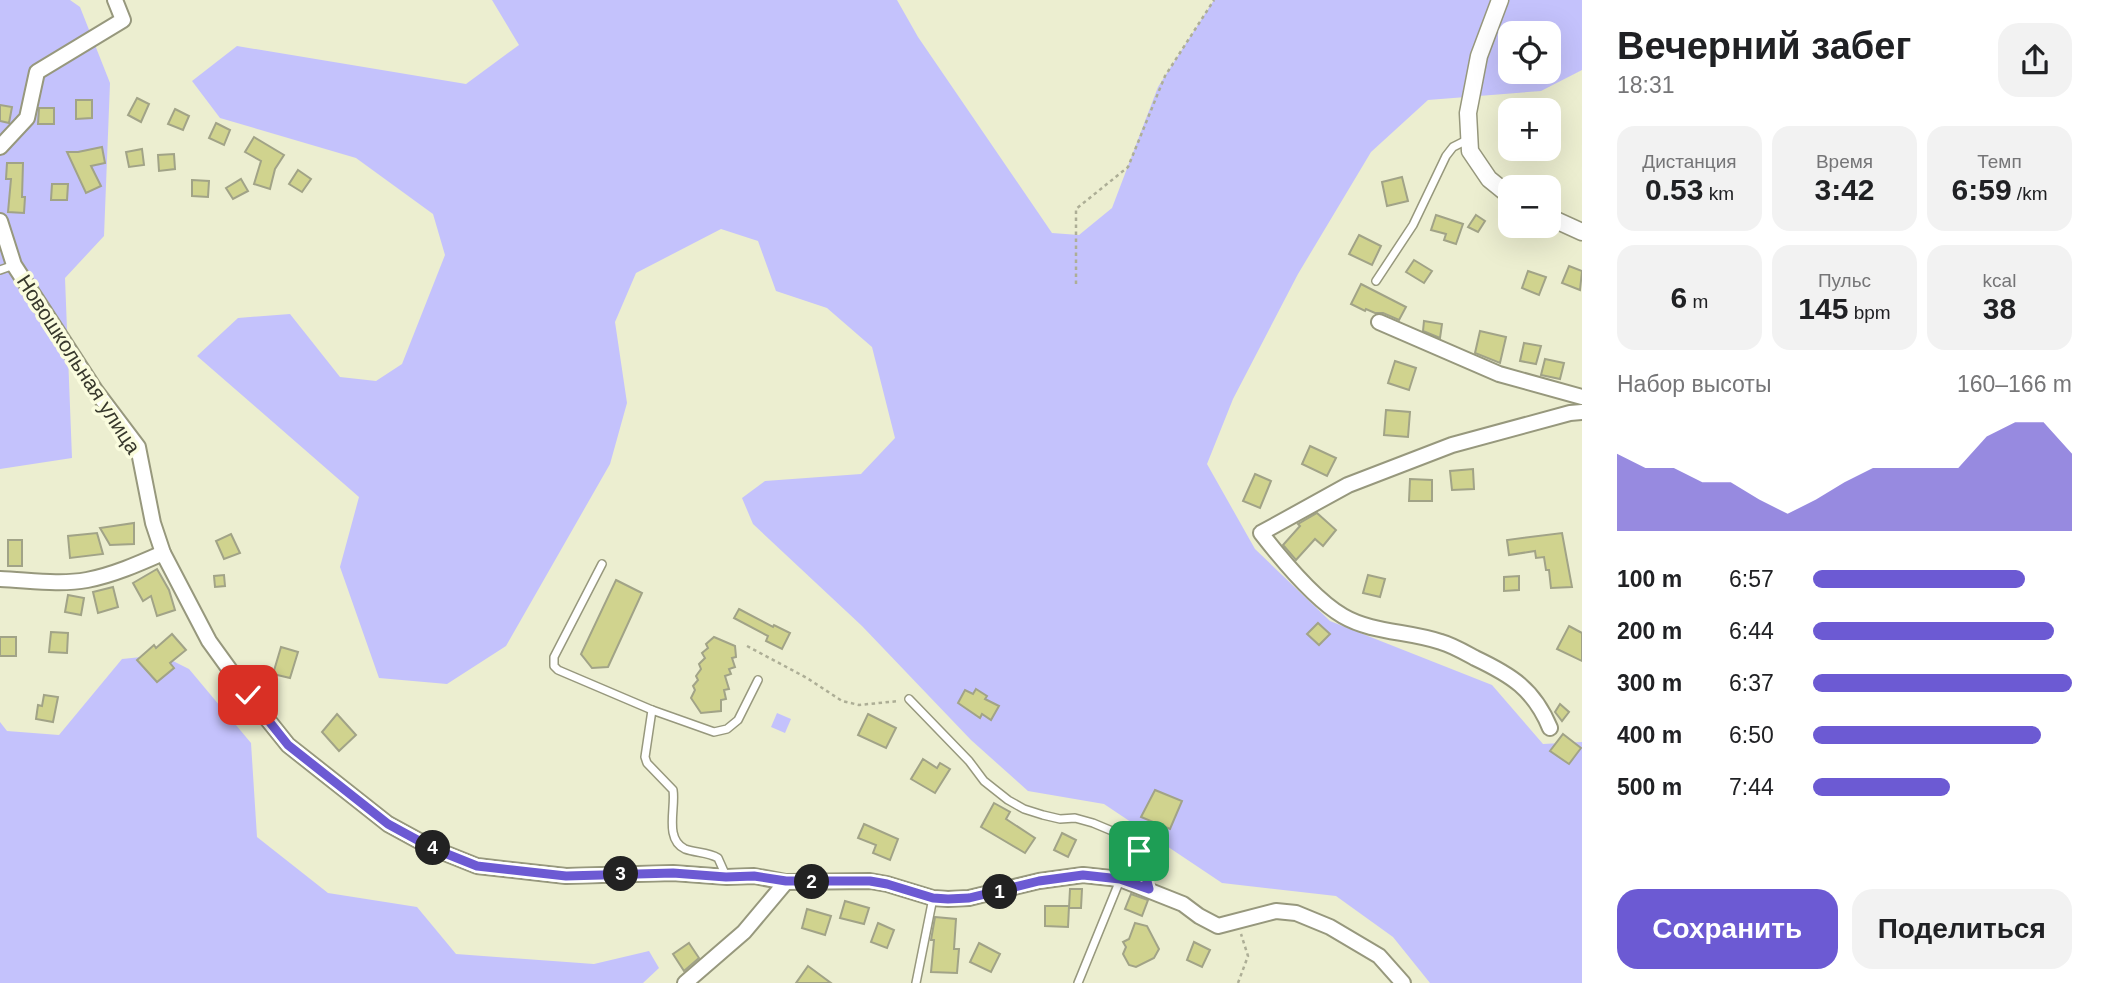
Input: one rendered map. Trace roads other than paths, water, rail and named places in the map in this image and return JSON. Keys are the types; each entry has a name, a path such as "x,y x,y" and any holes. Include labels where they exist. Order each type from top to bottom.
{"street":[{"path":"0,147 27,118 37,72 123,20 115,0"},
{"path":"1498,186 1489,179 1470,151 1468,113 1479,56 1500,0"},
{"name":"Новошкольная улица","path":"0,221 7,268 138,447 153,523 163,553 209,640 288,745 388,824 432,848 477,866 566,876 673,873 754,876 786,881 870,881 933,898 969,898 1039,881 1083,875 1120,879 1183,904 1218,926 1276,911 1296,913 1330,927 1379,956 1403,983"},
{"path":"1561,222 1582,232"},
{"path":"1378,323 1499,374 1582,397"},
{"path":"1550,728 1542,710 1527,689 1500,670 1441,642 1374,627 1344,617 1321,599 1261,533 1348,485 1452,445 1582,412"},
{"path":"0,579 51,582 85,580 124,570 163,553"},
{"path":"685,983 744,932 786,881"}],"lane":[{"path":"1376,281 1413,225 1446,156 1453,146 1469,139"},
{"path":"602,564 554,657 554,666 558,670 652,710 714,732 727,729 738,720 758,680"},
{"path":"909,699 969,761 984,781 1008,800 1043,815 1093,822 1129,838 1139,851 1149,889"},
{"path":"652,710 645,757 647,763 673,790 674,837 679,845 687,850 718,858 726,877"},
{"path":"1078,983 1120,879"},
{"path":"916,983 933,898"}]}
